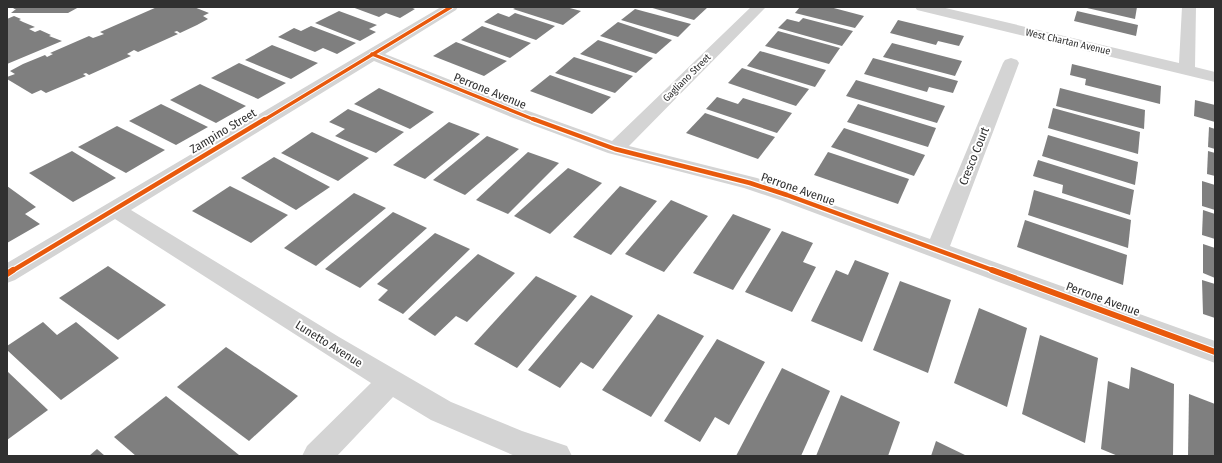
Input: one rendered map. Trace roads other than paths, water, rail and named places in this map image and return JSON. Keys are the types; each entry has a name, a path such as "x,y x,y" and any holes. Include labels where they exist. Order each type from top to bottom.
{"street":[{"name":"Zampino Street","path":"7,274 451,7"},
{"name":"Gagliano Street","path":"615,149 759,7"},
{"name":"West Chartan Avenue","path":"922,7 1215,77"},
{"path":"1187,71 1189,7"},
{"name":"Perrone Avenue","path":"372,54 517,113 615,149 750,182 1215,352"},
{"name":"Cresco Court","path":"937,250 1012,63"},
{"name":"Lunetto Avenue","path":"114,209 330,345 442,411 520,444 557,456"},
{"path":"317,456 391,381"}]}
